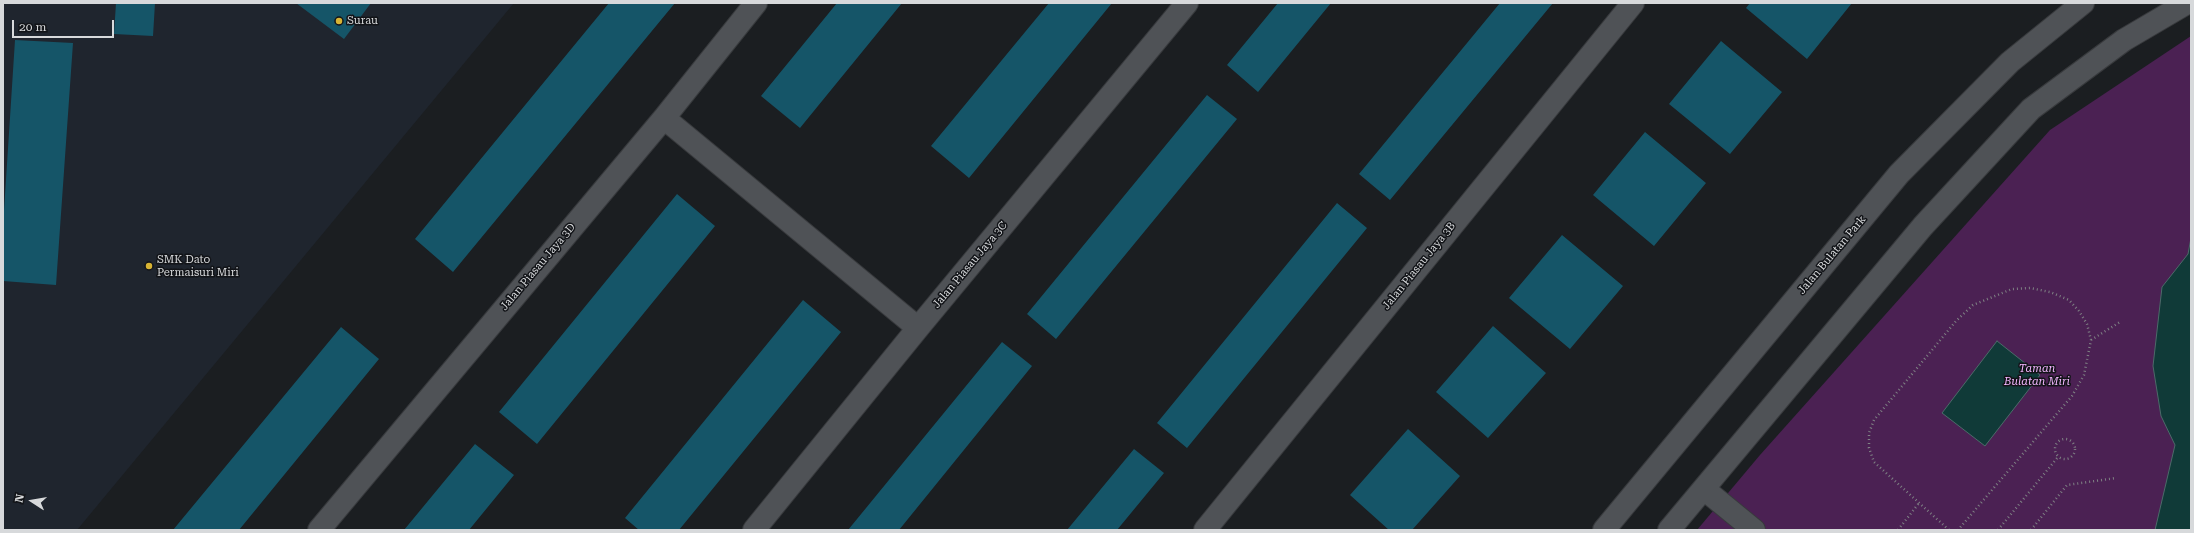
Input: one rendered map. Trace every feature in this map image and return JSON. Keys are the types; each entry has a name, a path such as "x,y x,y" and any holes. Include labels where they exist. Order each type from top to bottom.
{"street":[{"name":"Jalan Piasau Jaya 3D","path":"319,530 664,118 756,3"},
{"name":"Jalan Piasau Jaya 3C","path":"754,530 918,328 1187,3"},
{"name":"Jalan Piasau Jaya 3B","path":"1205,530 1633,3"},
{"name":"Jalan Bulatan Park","path":"1604,530 1899,174 2010,62 2083,3"},
{"path":"1669,530 1923,226 2031,109 2124,40 2187,3"},
{"path":"664,118 918,328"},
{"path":"1704,489 1754,530"}],"path":[{"path":"1949,530 1874,462 1869,448 1869,433 1874,420 1956,322 1973,306 2012,289 2030,288 2050,292 2069,300 2079,311 2087,324 2091,340 2084,375 2072,396 1958,530"},
{"path":"2091,340 2120,322"},
{"path":"2063,439 2070,440 2074,446 2073,455 2065,460 2058,458 2055,453 2057,442 2063,439"},
{"path":"1998,530 2058,458"},
{"path":"2031,530 2067,485 2116,478"},
{"path":"1898,530 1919,504"}],"shaded area":[{"name":"SMK Dato Permaisuri Miri","path":"3,3 514,3 77,530 3,530"},
{"path":"2191,238 2191,530 2155,530 2175,445 2161,416 2153,366 2162,287 2188,254"},
{"path":"1997,341 2040,375 1985,446 1942,413"}],"green space":[{"name":"Taman Bulatan Miri","path":"2191,36 2191,530 1697,530 1760,455 2050,130"}],"building":[{"path":"116,3 155,3 153,36 114,34"},
{"name":"Surau","path":"296,3 371,3 344,39"},
{"path":"609,3 675,3 453,272 415,239"},
{"path":"837,3 902,3 800,128 761,96"},
{"path":"1049,3 1112,3 969,178 931,146"},
{"path":"1278,3 1331,3 1258,92 1227,65"},
{"path":"1500,3 1553,3 1390,200 1359,174"},
{"path":"1750,3 1852,3 1807,59 1746,8"},
{"path":"15,40 73,43 56,285 3,281 3,226"},
{"path":"1721,41 1782,92 1730,154 1669,104"},
{"path":"1207,95 1237,119 1056,339 1027,314"},
{"path":"1645,132 1706,183 1654,246 1593,195"},
{"path":"677,194 715,226 537,444 499,412"},
{"path":"1337,203 1367,228 1187,448 1157,423"},
{"path":"1562,235 1623,286 1570,349 1509,298"},
{"path":"803,300 841,332 679,530 639,530 625,518"},
{"path":"1493,326 1546,373 1488,438 1436,392"},
{"path":"341,327 379,359 239,530 173,530"},
{"path":"1002,342 1032,366 899,530 848,530"},
{"path":"1408,429 1460,476 1412,530 1389,530 1350,495"},
{"path":"475,444 514,475 469,530 404,530"},
{"path":"1134,449 1164,473 1117,530 1067,530"}],"place":[{"name":"Surau","path":"339,21"},
{"name":"SMK Dato Permaisuri Miri","path":"149,266"}]}
